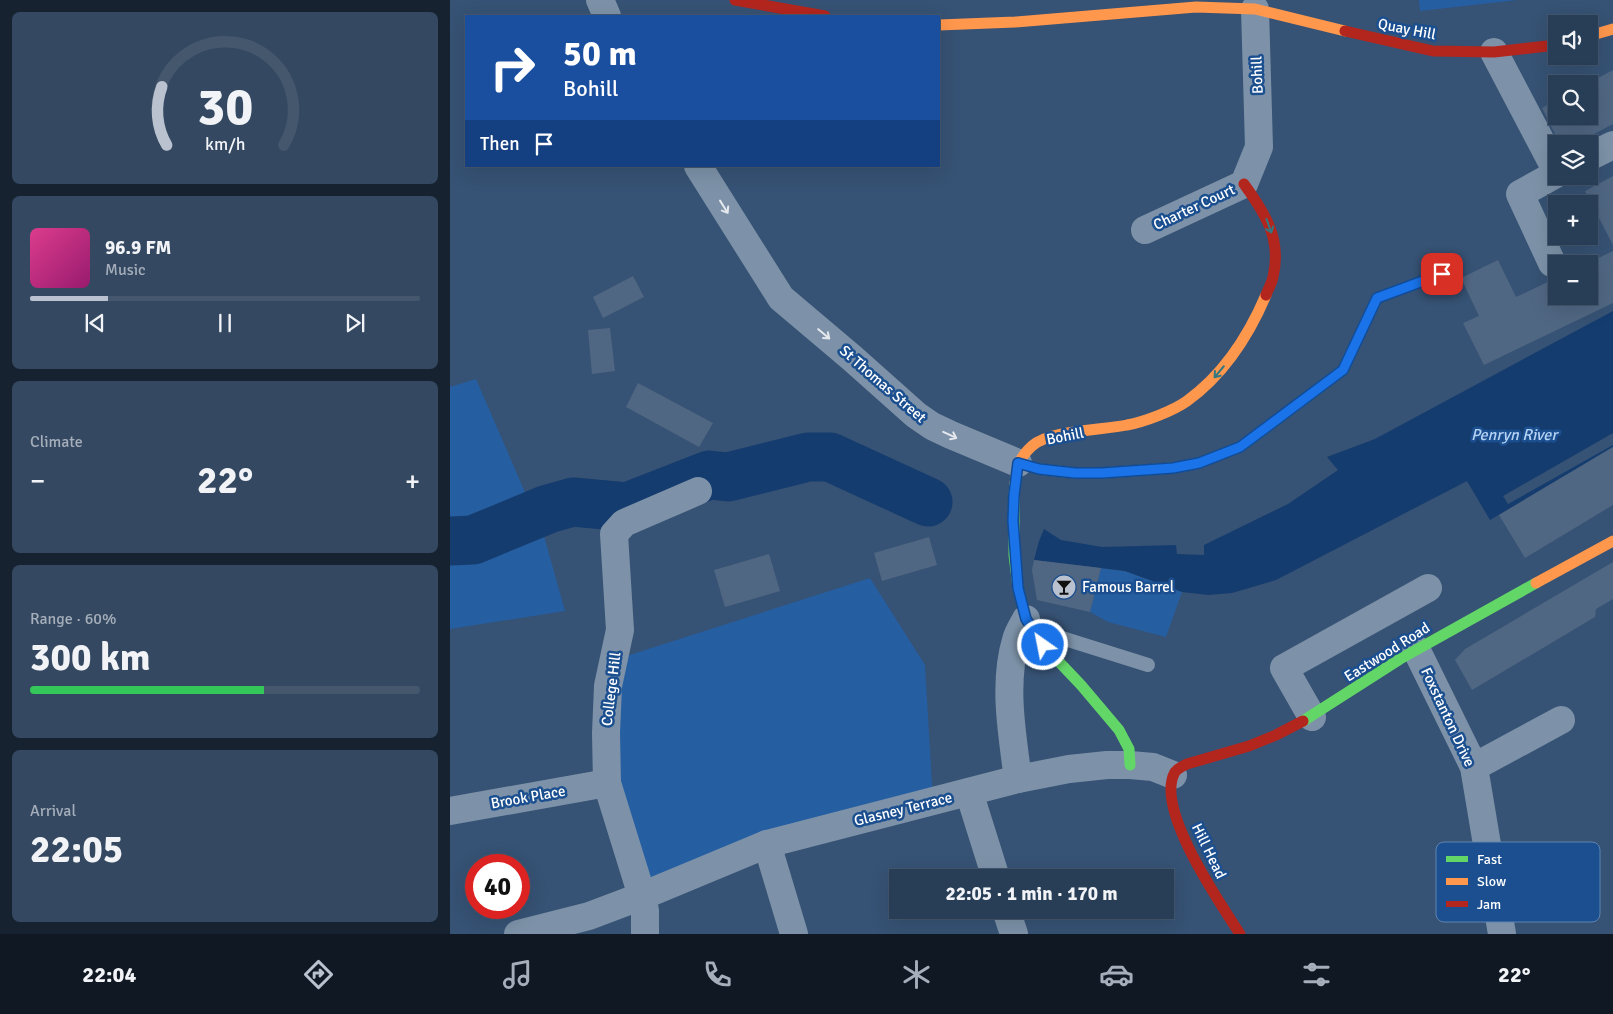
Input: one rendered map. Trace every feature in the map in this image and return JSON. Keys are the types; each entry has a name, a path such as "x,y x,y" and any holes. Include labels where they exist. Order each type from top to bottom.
{"street":[{"path":"600,0 608,15"},
{"path":"735,0 819,15"},
{"name":"Quay Hill","path":"940,25 1015,22 1196,7 1255,9 1373,38 1433,50 1494,52 1548,46"},
{"name":"Bohill","path":"1255,9 1259,147 1244,184 1268,220 1276,253 1273,277 1262,304 1238,347 1218,374 1187,401 1169,411 1129,425 1052,436 1033,445 1018,463 1039,469 1075,473 1173,468 1199,463 1240,447 1343,370 1377,298 1442,274"},
{"path":"1598,33 1613,29"},
{"path":"1494,52 1548,157"},
{"path":"1598,152 1613,145"},
{"name":"St Thomas Street","path":"699,167 781,298 916,415 950,435 1018,463"},
{"path":"1548,177 1520,194 1548,255"},
{"name":"Charter Court","path":"1145,230 1244,184"},
{"path":"1018,463 1014,495 1014,556 1018,588 1026,619 1043,645 1081,685 1119,730 1129,749 1130,765"},
{"name":"College Hill","path":"645,934 645,911 642,896 607,783 606,733 608,686 620,630 614,534 624,523 698,491"},
{"name":"Eastwood Road","path":"1173,775 1182,766 1248,747 1312,716 1416,649 1613,541"},
{"path":"1312,716 1284,668 1428,588"},
{"path":"1018,779 1011,724 1010,679 1016,639 1026,619"},
{"name":"Foxstanton Drive","path":"1416,649 1474,768 1486,842"},
{"path":"1474,768 1562,720"},
{"name":"Glasney Terrace","path":"518,934 589,916 767,844 1018,779 1069,769 1107,765 1142,765 1160,769 1173,775"},
{"name":"Hill Head","path":"1173,775 1171,784 1172,804 1192,854 1205,880 1240,934"},
{"name":"Brook Place","path":"450,811 607,783"},
{"path":"969,792 993,869"},
{"path":"767,844 794,934"},
{"path":"1009,919 1014,934"}],"lane":[{"path":"1043,645 1050,639 1062,638 1148,665"}],"shaded area":[{"path":"1419,0 1518,0 1420,11"},
{"path":"476,379 544,536 565,611 450,629 450,387"},
{"path":"1101,568 1125,571 1182,592 1166,637 1108,622 1090,612"},
{"path":"870,578 925,665 933,801 642,896 607,783 614,660"}],"water":[{"name":"Penryn River","path":"1613,311 1613,447 1490,520 1467,481 1276,580 1232,593 1208,595 1182,592 1125,571 1034,560 1044,529 1061,540 1102,547 1176,545 1177,554 1204,555 1204,545 1288,504 1338,470 1327,457 1375,439"}],"pier":[{"path":"1613,433 1613,445 1508,504 1503,496"}],"building":[{"path":"1613,70 1613,124 1592,135 1556,135 1550,125 1598,125 1598,78"},
{"path":"1548,105 1548,120 1542,108"},
{"path":"1613,176 1613,245 1598,216 1598,195 1587,195 1585,191"},
{"path":"1613,251 1613,303 1484,365 1463,323 1479,316 1461,278 1498,260 1516,297 1548,282 1548,305 1598,305 1598,258"},
{"path":"633,276 644,297 603,318 593,297"},
{"path":"610,328 615,371 592,374 588,330"},
{"path":"638,383 713,423 699,447 626,407"},
{"path":"1613,447 1613,505 1525,558 1499,515"},
{"path":"929,537 937,565 882,581 874,553"},
{"path":"769,554 780,591 725,607 714,570"},
{"name":"Famous Barrel","path":"1034,560 1101,568 1090,612 1037,600 1032,570"},
{"path":"1613,562 1613,599 1596,609 1595,617 1472,690 1455,660 1465,649"}],"waterway":[{"path":"450,541 473,540 548,509 573,502 627,507 709,475 728,477 808,457 830,457 928,502"}],"traffic: fast":[{"path":"1018,463 1039,469 1075,473 1173,468 1199,463 1240,447 1343,370 1377,298 1442,274"},
{"path":"1015,483 1014,555 1018,588 1026,619 1043,645 1081,685 1119,730 1129,749 1130,765"},
{"path":"1303,721 1400,659 1536,583"}],"traffic: slow":[{"path":"940,25 1015,22 1196,7 1255,9 1345,31"},
{"path":"1598,33 1613,29"},
{"path":"1015,483 1021,459 1032,446 1040,441 1077,431 1134,424 1150,419 1187,401 1212,379 1234,353 1252,325 1266,295"},
{"path":"1536,583 1613,541"}],"traffic: jam":[{"path":"735,0 819,15"},
{"path":"1345,31 1433,51 1494,52 1548,46"},
{"path":"1244,184 1265,216 1273,239 1275,263 1266,295"},
{"path":"1240,934 1205,879 1181,831 1173,808 1171,788 1175,772 1187,764 1249,746 1303,721"}],"place":[{"name":"Famous Barrel","path":"1064,587"}],"route":[{"path":"1043,645 1026,619 1018,588 1014,556 1013,521 1018,463 1039,469 1075,473 1187,467 1240,447 1343,370 1377,298 1442,274"}]}
